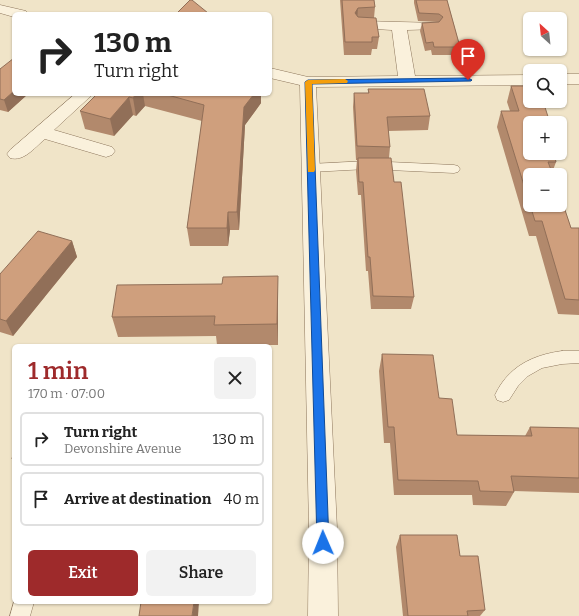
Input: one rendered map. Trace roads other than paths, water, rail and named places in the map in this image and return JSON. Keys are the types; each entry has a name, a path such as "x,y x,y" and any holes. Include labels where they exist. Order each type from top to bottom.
{"street":[{"path":"0,9 13,12"},
{"path":"362,25 433,26"},
{"path":"399,26 406,80"},
{"path":"272,73 308,82 523,80"},
{"path":"567,79 579,79"},
{"path":"308,82 323,528 323,616"},
{"path":"16,154 83,96"},
{"path":"42,132 106,151"}],"lane":[{"path":"311,168 367,166 454,169"},
{"path":"503,395 516,376 536,362 570,356 579,357"},
{"path":"20,616 23,604"}]}
